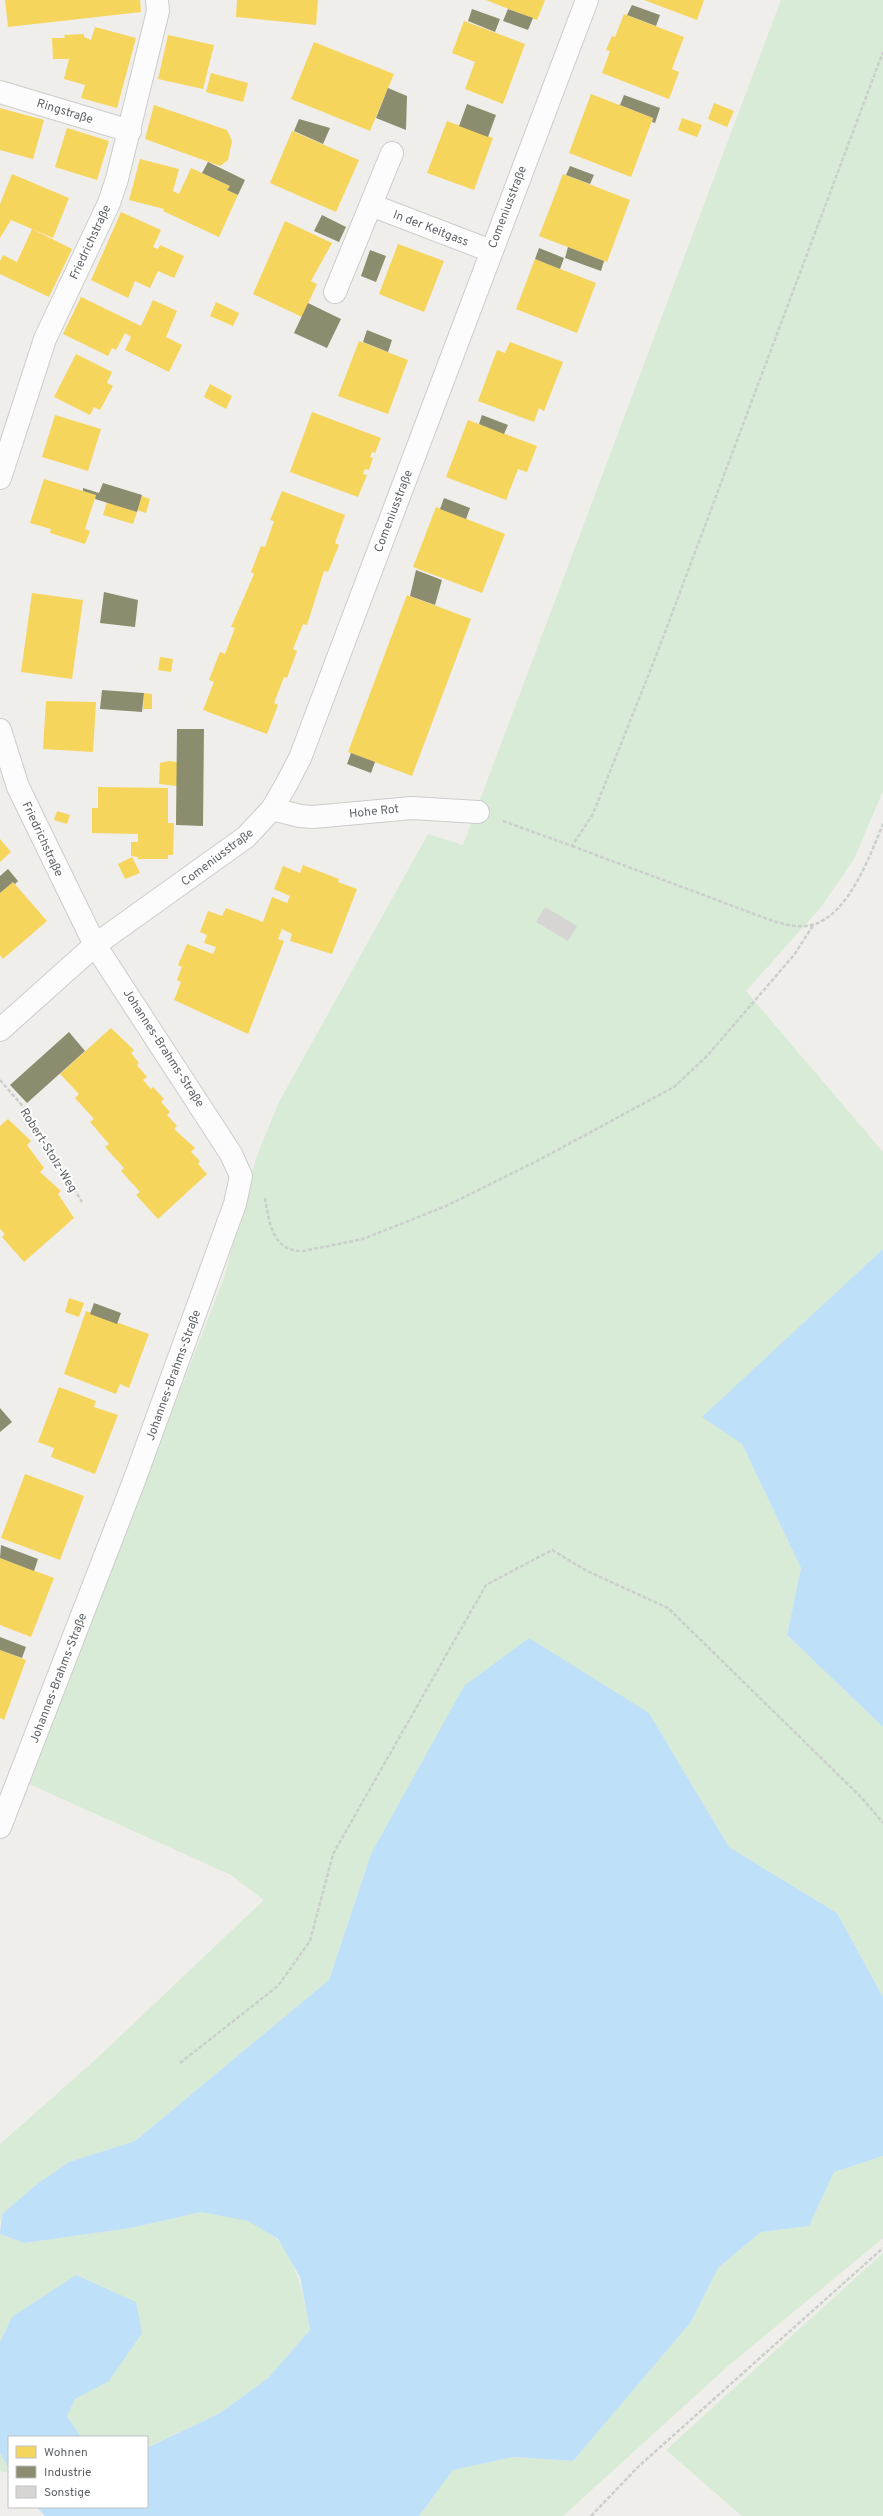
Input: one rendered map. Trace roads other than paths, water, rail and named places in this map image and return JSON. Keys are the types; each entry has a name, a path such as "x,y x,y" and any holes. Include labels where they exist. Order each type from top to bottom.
{"street":[{"name":"Friedrichstraße","path":"0,478 45,339 109,203 130,131 158,11 157,0"},
{"name":"Comeniusstraße","path":"0,1030 95,945 229,851 246,837 272,809 286,786 300,758 587,0"},
{"name":"Ringstraße","path":"0,92 130,131"},
{"path":"335,292 372,205 392,153"},
{"name":"In der Keitgass","path":"372,205 491,251"},
{"name":"Friedrichstraße","path":"0,730 18,787 95,945"},
{"name":"Hohe Rot","path":"272,809 300,816 313,817 412,808 478,812"},
{"name":"Johannes-Brahms-Straße","path":"0,1827 134,1481 235,1204 241,1176 231,1154 95,945"}],"water":[{"path":"883,1249 883,1727 787,1635 801,1568 742,1444 702,1417"},
{"path":"529,1638 649,1713 729,1847 837,1913 883,1997 883,2156 834,2172 809,2226 761,2232 718,2268 691,2322 573,2461 514,2457 453,2470 419,2516 45,2516 38,2508 148,2508 148,2448 220,2413 268,2378 310,2330 300,2277 278,2239 248,2221 201,2212 131,2228 24,2243 0,2234 2,2214 37,2184 69,2162 135,2141 329,1980 371,1854 464,1686"},
{"path":"76,2275 136,2302 142,2333 109,2381 75,2399 67,2416 80,2436 8,2436 8,2466 0,2453 0,2342 12,2317"}]}
